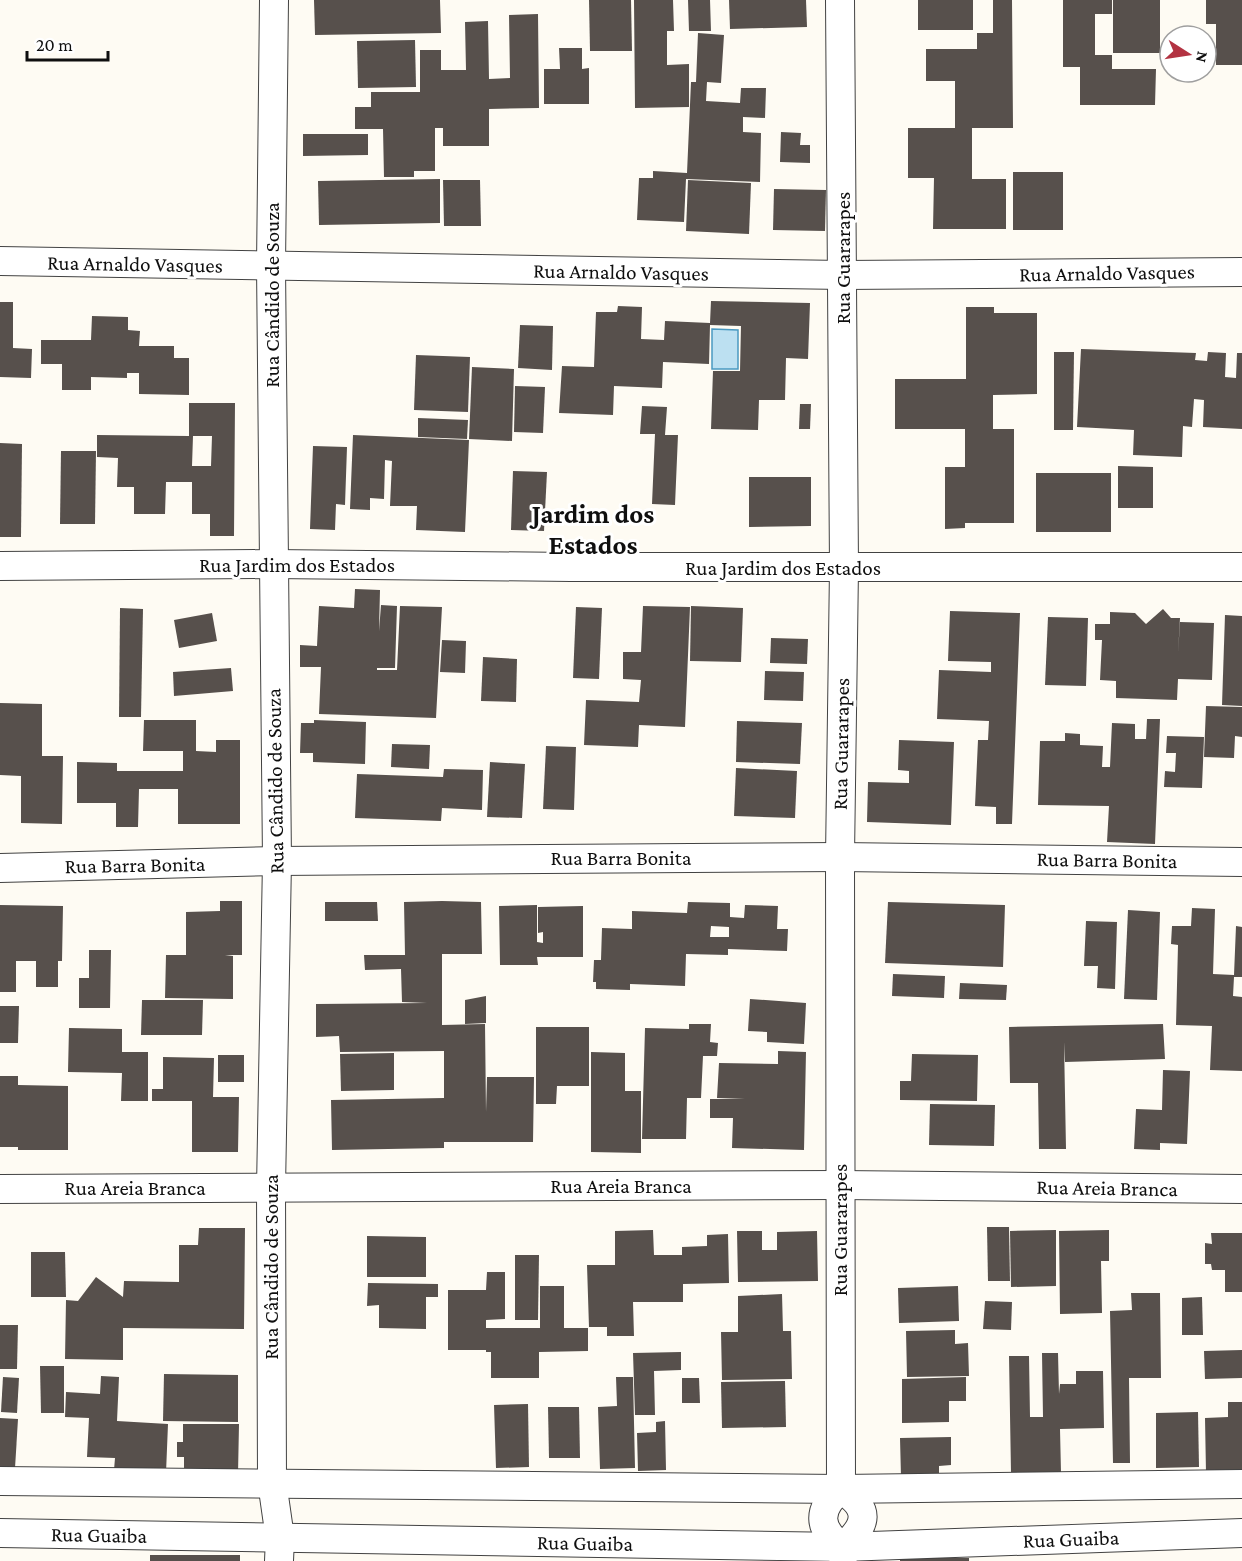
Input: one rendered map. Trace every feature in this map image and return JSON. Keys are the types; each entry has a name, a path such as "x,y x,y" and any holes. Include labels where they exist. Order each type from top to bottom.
{"street":[{"name":"Rua Cândido de Souza","path":"274,0 271,266 277,861 271,1188 272,1482 280,1549"},
{"name":"Rua Guararapes","path":"840,0 844,568 840,857 841,1489"},
{"name":"Rua Arnaldo Vasques","path":"0,261 843,275 1242,272"},
{"name":"Rua Jardim dos Estados","path":"0,566 273,564 844,568 1242,567"},
{"name":"Rua Barra Bonita","path":"0,868 277,861 840,857 1242,862"},
{"name":"Rua Areia Branca","path":"0,1189 840,1185 1242,1189"},
{"path":"0,1481 841,1489 1242,1484"},
{"path":"841,1489 831,1497 826,1505 823,1518 825,1529 843,1554"},
{"name":"Rua Guaiba","path":"0,1533 280,1549 843,1554 1242,1533"}],"water":[{"path":"712,329 738,330 738,369 712,369"}],"building":[{"path":"314,0 440,0 441,33 315,35"},
{"path":"589,0 631,0 632,51 590,51"},
{"path":"634,0 673,0 674,31 667,31 667,65 689,64 689,107 635,108"},
{"path":"688,0 710,0 711,31 689,31"},
{"path":"729,0 806,0 807,27 730,29"},
{"path":"918,0 973,0 973,30 918,30"},
{"path":"993,0 1012,0 1013,128 972,128 972,179 1006,179 1006,229 933,229 934,178 908,178 908,128 955,128 955,81 926,81 926,49 977,49 977,33 993,33"},
{"path":"1063,0 1112,0 1112,14 1095,14 1095,55 1112,55 1112,69 1156,69 1155,105 1080,105 1080,67 1063,67"},
{"path":"1113,0 1160,0 1158,53 1113,53"},
{"path":"1206,0 1242,0 1242,65 1218,65 1218,24 1206,24"},
{"path":"538,14 539,108 489,109 489,146 443,146 443,128 435,128 435,171 414,171 414,177 384,177 383,129 355,129 355,107 371,107 371,92 420,92 420,50 441,50 441,70 466,70 465,22 488,21 489,79 510,78 509,15"},
{"path":"698,33 724,35 721,83 707,82 706,101 740,103 741,88 766,88 765,118 743,117 743,132 761,133 760,182 686,179 684,222 637,220 639,178 653,178 653,171 687,173 691,82 696,82"},
{"path":"415,40 416,87 358,88 357,41"},
{"path":"559,48 582,48 582,69 589,68 589,104 544,104 544,69 560,69"},
{"path":"781,132 801,133 800,145 810,145 810,163 780,162"},
{"path":"303,134 368,134 368,155 303,156"},
{"path":"1013,172 1063,172 1063,230 1013,230"},
{"path":"440,179 440,223 319,225 318,181"},
{"path":"443,180 480,180 481,226 444,226"},
{"path":"688,180 751,183 749,234 686,231"},
{"path":"774,189 826,190 825,231 773,230"},
{"path":"711,301 810,303 808,359 786,358 785,400 759,400 758,430 711,429 713,371 740,371 741,326 710,325 709,364 663,362 662,388 614,386 613,415 559,413 562,366 594,367 596,312 617,312 618,306 642,307 641,339 664,340 665,321 710,323"},
{"path":"0,302 13,302 13,348 32,349 31,378 0,377"},
{"path":"966,307 994,307 994,313 1037,313 1037,394 993,395 993,429 1014,429 1014,523 965,523 965,528 945,529 945,467 965,467 965,429 895,429 895,379 966,379"},
{"path":"92,316 128,317 128,330 140,331 139,346 174,346 174,358 189,358 189,395 139,394 139,373 127,373 127,378 91,377 91,390 62,390 62,364 41,364 41,340 91,340"},
{"path":"520,325 553,326 552,370 518,368"},
{"path":"1081,349 1196,353 1195,360 1207,361 1208,352 1226,353 1225,377 1236,378 1237,353 1242,353 1242,429 1203,427 1204,400 1194,399 1192,427 1183,426 1182,457 1133,455 1134,430 1077,427"},
{"path":"1054,352 1074,352 1073,430 1054,430"},
{"path":"416,355 470,357 468,412 414,410"},
{"path":"472,367 514,369 512,441 469,439"},
{"path":"515,386 545,387 543,433 514,432"},
{"path":"189,403 235,403 234,536 210,536 210,514 192,514 192,482 166,482 165,514 134,514 134,487 117,487 118,458 97,457 97,435 189,436","holes":["193,436 212,436 211,466 192,466"]},
{"path":"800,404 811,404 810,429 799,429"},
{"path":"642,406 667,407 665,435 678,435 675,505 652,504 655,434 640,434"},
{"path":"418,418 468,420 467,439 418,437"},
{"path":"353,435 469,440 465,532 416,530 417,506 390,506 392,461 385,460 384,499 370,498 370,510 350,509"},
{"path":"0,443 22,444 21,537 0,537"},
{"path":"313,446 347,447 345,505 336,504 335,530 310,529"},
{"path":"61,451 96,451 95,524 60,524"},
{"path":"1118,466 1153,467 1153,508 1118,508"},
{"path":"513,471 547,472 544,531 511,530"},
{"path":"1036,473 1111,473 1111,532 1036,532"},
{"path":"749,477 811,477 811,526 749,527"},
{"path":"355,589 380,590 379,631 381,605 397,606 395,668 377,668 377,670 397,670 400,606 442,607 436,718 319,714 321,667 300,667 300,645 317,646 319,606 354,608"},
{"path":"643,606 690,607 685,727 639,725 638,747 584,745 586,700 639,702 641,680 623,679 623,652 641,652"},
{"path":"691,606 743,608 741,662 690,661"},
{"path":"576,607 602,608 599,679 573,678"},
{"path":"120,608 143,609 141,717 119,717"},
{"path":"1163,609 1171,618 1180,618 1178,654 1180,622 1214,623 1212,680 1178,679 1177,700 1116,698 1116,681 1100,680 1102,640 1095,640 1095,624 1110,624 1110,612 1135,613 1146,624"},
{"path":"950,611 1020,613 1012,824 996,824 996,807 975,806 978,740 988,740 989,721 937,719 939,670 991,672 991,662 948,661"},
{"path":"212,613 217,641 179,648 174,620"},
{"path":"1225,615 1242,616 1242,706 1222,705"},
{"path":"1048,617 1088,618 1086,686 1045,685"},
{"path":"771,638 808,639 807,664 770,663"},
{"path":"442,640 466,641 465,673 440,672"},
{"path":"483,657 517,659 516,702 481,701"},
{"path":"231,668 233,691 174,696 173,672"},
{"path":"765,671 804,672 803,701 764,700"},
{"path":"0,703 42,704 42,756 63,756 62,824 21,823 21,776 0,775"},
{"path":"1206,706 1242,707 1242,737 1235,736 1234,758 1204,757"},
{"path":"1147,719 1160,719 1155,844 1107,842 1109,806 1038,805 1040,741 1065,741 1065,733 1080,734 1080,745 1103,746 1102,767 1110,767 1112,723 1135,724 1135,739 1146,739"},
{"path":"144,720 196,720 196,751 216,752 216,740 240,740 240,824 178,824 178,789 139,789 138,827 116,827 116,803 77,803 77,762 117,763 117,771 183,771 183,751 143,751"},
{"path":"314,720 366,722 365,764 313,762 313,753 300,753 301,723 314,723"},
{"path":"737,721 802,723 800,764 736,762"},
{"path":"1167,736 1204,737 1202,788 1164,787 1165,771 1175,772 1176,753 1166,753"},
{"path":"899,740 954,742 951,825 867,822 868,782 909,783 909,771 898,770"},
{"path":"392,744 430,745 429,769 391,767"},
{"path":"546,746 576,747 574,810 543,809"},
{"path":"490,762 525,764 522,818 487,817"},
{"path":"736,768 797,771 795,818 734,816"},
{"path":"444,769 483,770 482,810 442,808 441,821 355,818 357,774 443,777"},
{"path":"220,901 242,901 242,955 225,955 233,956 233,999 165,998 166,955 186,955 186,912 220,911"},
{"path":"325,902 377,902 378,921 325,921"},
{"path":"404,902 481,902 482,954 442,954 442,1025 485,1024 486,1112 487,1077 534,1077 533,1142 444,1142 444,1148 332,1150 331,1100 444,1098 444,1051 340,1052 339,1036 316,1037 316,1004 427,1003 402,1002 401,969 365,970 364,955 405,955"},
{"path":"688,902 730,903 730,917 744,918 745,905 778,906 777,929 788,929 787,951 728,949 728,955 686,954 685,986 630,984 630,990 596,989 596,982 593,982 594,960 601,960 602,928 632,929 632,911 687,913","holes":["711,926 729,927 729,937 710,937"]},
{"path":"888,902 1005,905 1003,967 885,963"},
{"path":"0,905 63,906 62,961 58,961 58,987 36,987 36,961 16,961 16,992 0,992"},
{"path":"537,905 537,942 543,943 543,932 538,933 538,907 583,906 583,957 537,957 538,965 500,965 499,906"},
{"path":"1192,908 1215,909 1213,974 1234,975 1236,926 1242,927 1242,977 1234,977 1233,996 1242,997 1242,1071 1210,1070 1212,1026 1176,1025 1178,945 1171,944 1172,926 1191,926"},
{"path":"1128,910 1160,912 1157,1000 1124,999"},
{"path":"1086,921 1117,922 1115,989 1097,988 1098,966 1084,966"},
{"path":"89,950 111,950 110,1008 79,1008 79,978 89,978"},
{"path":"893,974 945,976 944,998 892,996"},
{"path":"960,983 1007,985 1006,1000 959,999"},
{"path":"486,996 486,1023 465,1024 465,1000"},
{"path":"750,999 806,1003 804,1044 767,1042 767,1032 748,1031"},
{"path":"142,1000 203,1000 202,1035 141,1035"},
{"path":"0,1006 19,1006 18,1043 0,1043"},
{"path":"689,1024 711,1024 710,1042 718,1043 717,1056 703,1056 701,1098 687,1098 686,1139 642,1139 645,1028 689,1029"},
{"path":"1163,1024 1165,1059 1065,1062 1064,1042 1066,1149 1039,1149 1038,1083 1010,1083 1009,1027"},
{"path":"536,1027 589,1027 589,1086 557,1086 556,1104 536,1104"},
{"path":"69,1028 122,1029 122,1052 148,1052 148,1101 121,1101 122,1073 68,1072"},
{"path":"778,1051 806,1052 804,1150 732,1148 733,1118 710,1118 710,1099 745,1099 717,1098 719,1063 778,1064"},
{"path":"591,1052 625,1053 625,1091 641,1091 641,1153 591,1152"},
{"path":"394,1053 394,1090 341,1091 340,1054"},
{"path":"912,1054 978,1055 977,1101 900,1100 900,1081 911,1081"},
{"path":"218,1055 244,1055 244,1082 218,1082"},
{"path":"163,1057 214,1058 213,1097 239,1097 238,1152 192,1152 192,1101 152,1101 152,1089 163,1089"},
{"path":"1163,1070 1190,1071 1187,1144 1160,1143 1160,1150 1134,1149 1136,1109 1162,1110"},
{"path":"0,1076 18,1076 18,1085 68,1086 68,1150 18,1150 18,1147 0,1147"},
{"path":"930,1104 995,1105 994,1146 929,1145"},
{"path":"987,1227 1009,1227 1010,1281 988,1281"},
{"path":"199,1228 245,1228 244,1329 123,1328 123,1360 65,1359 66,1300 78,1301 96,1277 123,1297 124,1281 179,1282 179,1245 198,1245"},
{"path":"653,1230 654,1255 682,1255 682,1247 707,1246 707,1235 728,1234 729,1283 683,1284 683,1302 633,1302 634,1336 607,1336 607,1327 589,1327 587,1265 615,1265 615,1231"},
{"path":"1056,1230 1056,1286 1011,1287 1010,1231"},
{"path":"1109,1230 1109,1261 1101,1261 1102,1313 1060,1314 1059,1231"},
{"path":"737,1231 762,1231 762,1250 777,1250 777,1232 817,1231 818,1281 738,1282"},
{"path":"1211,1233 1242,1233 1242,1292 1225,1292 1225,1270 1212,1270 1211,1264 1205,1264 1205,1243 1212,1244"},
{"path":"367,1236 426,1237 426,1277 367,1277"},
{"path":"31,1252 65,1252 66,1297 31,1297"},
{"path":"515,1255 539,1255 538,1320 515,1320"},
{"path":"487,1272 505,1272 505,1319 486,1320 486,1328 540,1328 540,1286 564,1286 564,1328 588,1328 588,1351 539,1352 539,1378 491,1378 491,1352 448,1350 448,1290 486,1290"},
{"path":"368,1283 438,1284 438,1297 426,1297 426,1329 379,1328 379,1305 367,1306"},
{"path":"958,1286 959,1321 899,1323 898,1288"},
{"path":"1131,1293 1160,1293 1161,1378 1129,1378 1130,1463 1113,1463 1110,1311 1132,1310"},
{"path":"782,1294 783,1331 791,1331 792,1379 722,1380 721,1332 738,1332 738,1296"},
{"path":"1202,1297 1203,1335 1182,1335 1182,1298"},
{"path":"985,1301 1012,1302 1011,1330 983,1329"},
{"path":"0,1325 18,1325 17,1369 0,1369"},
{"path":"955,1330 955,1344 968,1343 969,1376 907,1377 906,1331"},
{"path":"1242,1350 1242,1378 1205,1379 1204,1351"},
{"path":"681,1352 681,1370 654,1371 655,1415 635,1415 633,1353"},
{"path":"1042,1353 1058,1353 1059,1394 1060,1384 1076,1384 1076,1371 1103,1371 1104,1428 1060,1429 1061,1473 1011,1473 1009,1356 1029,1356 1030,1417 1043,1417"},
{"path":"40,1366 64,1366 64,1413 41,1413"},
{"path":"164,1374 238,1375 238,1422 163,1421"},
{"path":"101,1376 119,1377 117,1421 168,1424 166,1473 114,1470 115,1458 87,1457 89,1418 65,1417 66,1392 100,1394"},
{"path":"3,1377 19,1378 17,1413 1,1412"},
{"path":"616,1377 633,1377 635,1468 600,1469 598,1407 617,1406"},
{"path":"966,1377 966,1401 949,1401 949,1422 902,1423 902,1379"},
{"path":"682,1378 699,1378 700,1403 682,1403"},
{"path":"785,1381 786,1427 722,1428 721,1382"},
{"path":"1228,1402 1242,1402 1242,1473 1206,1473 1205,1418 1228,1417"},
{"path":"528,1404 529,1467 496,1468 494,1405"},
{"path":"548,1407 579,1407 580,1458 549,1458"},
{"path":"1198,1412 1199,1467 1156,1468 1156,1413"},
{"path":"0,1418 18,1419 15,1468 0,1467"},
{"path":"665,1421 666,1470 638,1471 637,1433 656,1432 656,1422"},
{"path":"183,1424 239,1424 238,1474 184,1473 184,1457 177,1457 177,1442 183,1442"},
{"path":"951,1437 951,1465 939,1466 939,1476 901,1477 900,1438"},
{"path":"150,1555 240,1555 240,1561 150,1561"},
{"path":"900,1558 969,1558 969,1561 900,1561"}],"district":[{"name":"Jardim dos Estados","path":"593,530"}]}
